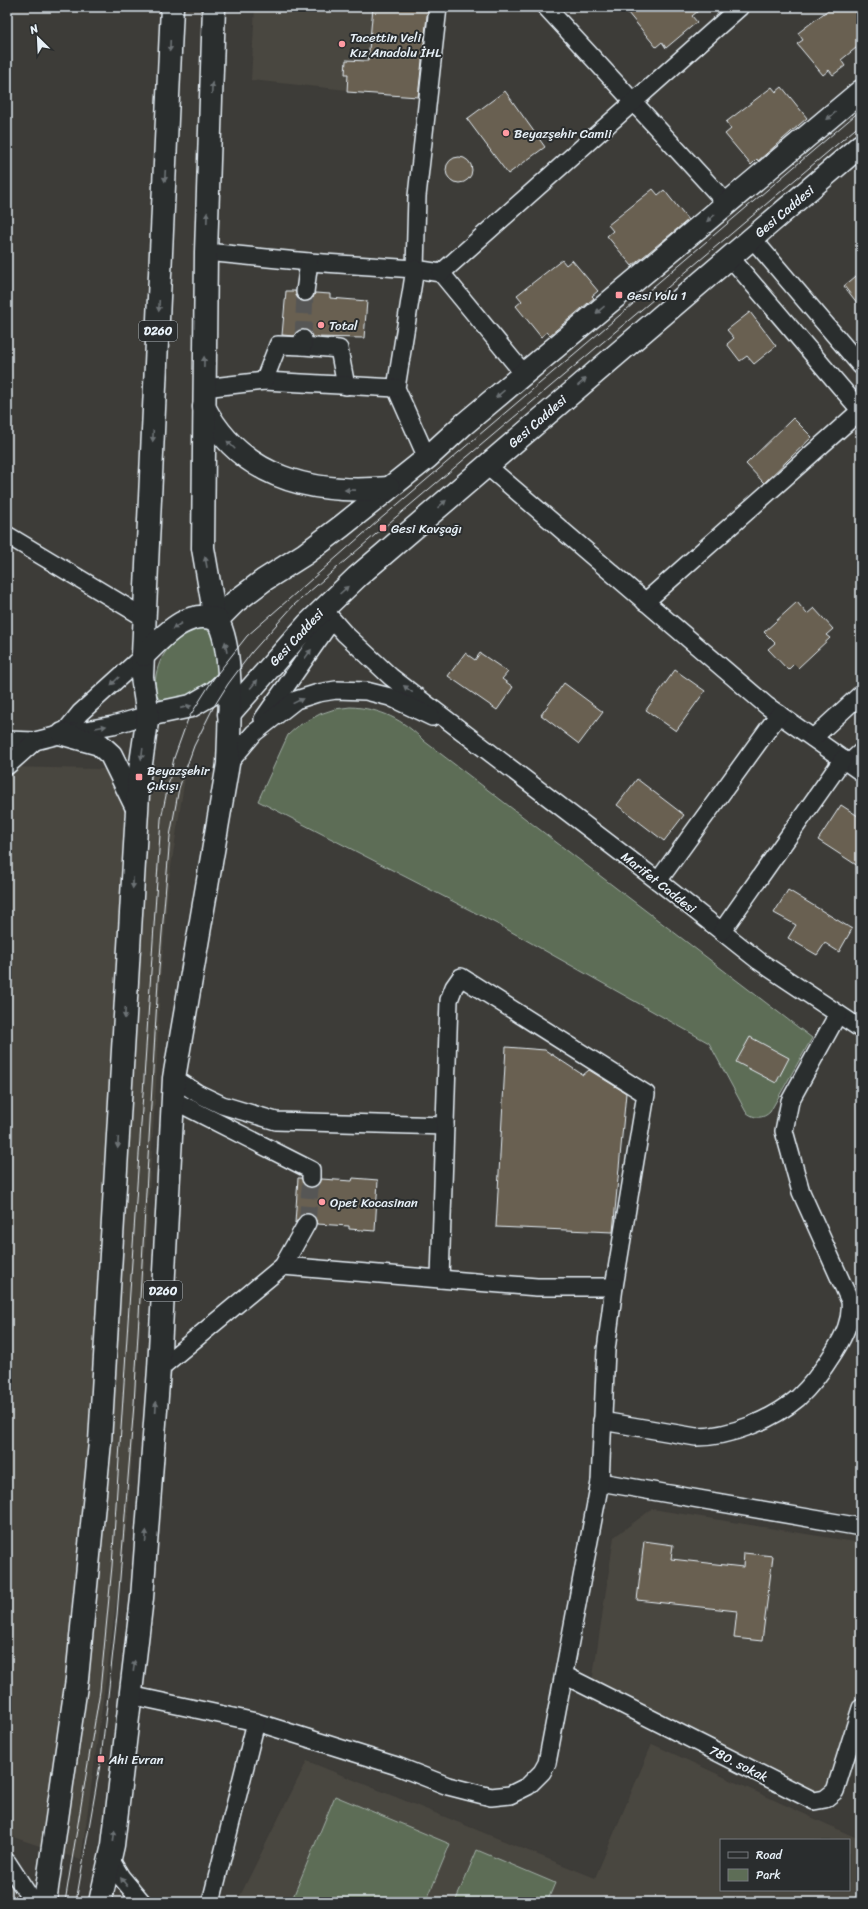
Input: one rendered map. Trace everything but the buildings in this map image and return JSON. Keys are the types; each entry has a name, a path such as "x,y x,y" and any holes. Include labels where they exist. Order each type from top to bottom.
{"main road":[{"name":"D260","path":"144,655 172,7"},
{"path":"148,715 191,706 215,692 228,680 225,644 220,626 214,613 203,548 206,252 214,7"},
{"path":"45,1902 77,1679 100,1442 139,777 148,715 142,676 144,655 166,634 181,623 214,613 235,602 264,580 305,554 389,488 861,91"},
{"name":"Gesi Caddesi","path":"229,714 281,652 327,614 486,466 861,145"},
{"path":"204,397 211,421 230,445 255,465 269,472 304,484 324,488 367,490 389,488"},
{"name":"D260","path":"100,1902 110,1859 142,1598 159,1369 174,1078 228,764 228,680"},
{"path":"63,734 99,744 112,755 137,809"}],"street":[{"path":"426,458 396,388 415,269 418,196 438,7"},
{"path":"546,7 727,204"},
{"path":"441,273 740,7"},
{"path":"752,238 861,366"},
{"path":"206,252 309,262 415,269 441,273 524,374"},
{"path":"645,602 861,410 730,257"},
{"path":"305,292 309,262"},
{"path":"264,381 278,345 303,342 339,349 346,386"},
{"path":"204,397 264,381 396,388"},
{"path":"486,466 767,706 813,738 853,761 722,931"},
{"path":"7,535 145,618"},
{"path":"228,764 254,733 327,614 391,677 461,730"},
{"path":"63,734 80,713 144,655"},
{"path":"254,733 296,700 318,693 354,690 366,691 390,697 461,730"},
{"path":"813,738 861,694"},
{"path":"658,882 779,714"},
{"path":"7,740 35,741 63,734 113,725 148,715"},
{"name":"Marifet Caddesi","path":"461,730 759,961 861,1029"},
{"path":"7,766 35,741"},
{"path":"130,1694 256,1722 396,1766 448,1786 491,1797 515,1793 528,1786 539,1776 547,1763 600,1482 606,1350 614,1287 646,1094 461,977 454,987 450,1000 440,1279"},
{"path":"602,1421 684,1435 706,1437 726,1433 759,1421 788,1405 799,1397 819,1374 837,1346 856,1312 801,1192 784,1130 790,1101 838,1014"},
{"path":"174,1078 197,1093 222,1105 276,1121 445,1126"},
{"path":"173,1100 311,1170 311,1178"},
{"path":"159,1369 283,1266 307,1224"},
{"path":"283,1266 537,1287 614,1287"},
{"path":"600,1482 861,1527"},
{"name":"780. sokak","path":"564,1674 814,1801 825,1799 835,1791 861,1708"},
{"path":"211,1902 256,1722"},
{"path":"110,1859 121,1877 142,1902"},
{"path":"7,1862 33,1902"}],"shaded area":[{"name":"Tacettin Veli Kız Anadolu İHL","path":"255,7 436,7 425,98 251,80"},
{"path":"7,767 186,771 169,880 160,984 156,1084 128,1517 81,1860 7,1835"},
{"path":"652,1509 861,1543 861,1700 836,1788 821,1796 592,1683 614,1537"},
{"path":"652,1744 861,1840 861,1902 238,1902 307,1761 595,1878"}],"green space":[{"path":"202,628 208,631 215,640 221,673 202,694 164,701 159,699 157,696 155,681 158,666 166,651 185,635"},
{"path":"350,707 371,710 391,716 400,721 424,741 812,1038 770,1112 761,1117 755,1117 746,1112 709,1043 501,926 258,801 288,735 298,726 320,714 335,709"},
{"path":"335,1796 450,1844 426,1902 291,1902"},
{"path":"477,1850 555,1883 547,1902 455,1902"}],"tunnel":[{"path":"303,339 305,292"},
{"path":"307,1223 311,1178"}],"tram line":[{"path":"65,1902 100,1691 112,1566 161,819 174,758 188,719 214,678 247,636 378,521 861,110"},
{"path":"76,1902 101,1759 117,1615 134,1404 158,981 170,836 179,788 194,746 213,708 228,684 252,652 294,605 861,124"}],"place":[{"name":"Tacettin Veli Kız Anadolu İHL","path":"342,44"},
{"name":"Beyazşehir Camii","path":"506,133"},
{"name":"Gesi Yolu 1","path":"619,295"},
{"name":"Total","path":"321,325"},
{"name":"Gesi Kavşağı","path":"383,528"},
{"name":"Beyazşehir Çıkışı","path":"139,777"},
{"name":"Opet Kocasinan","path":"322,1202"},
{"name":"Ahi Evran","path":"101,1759"}]}
